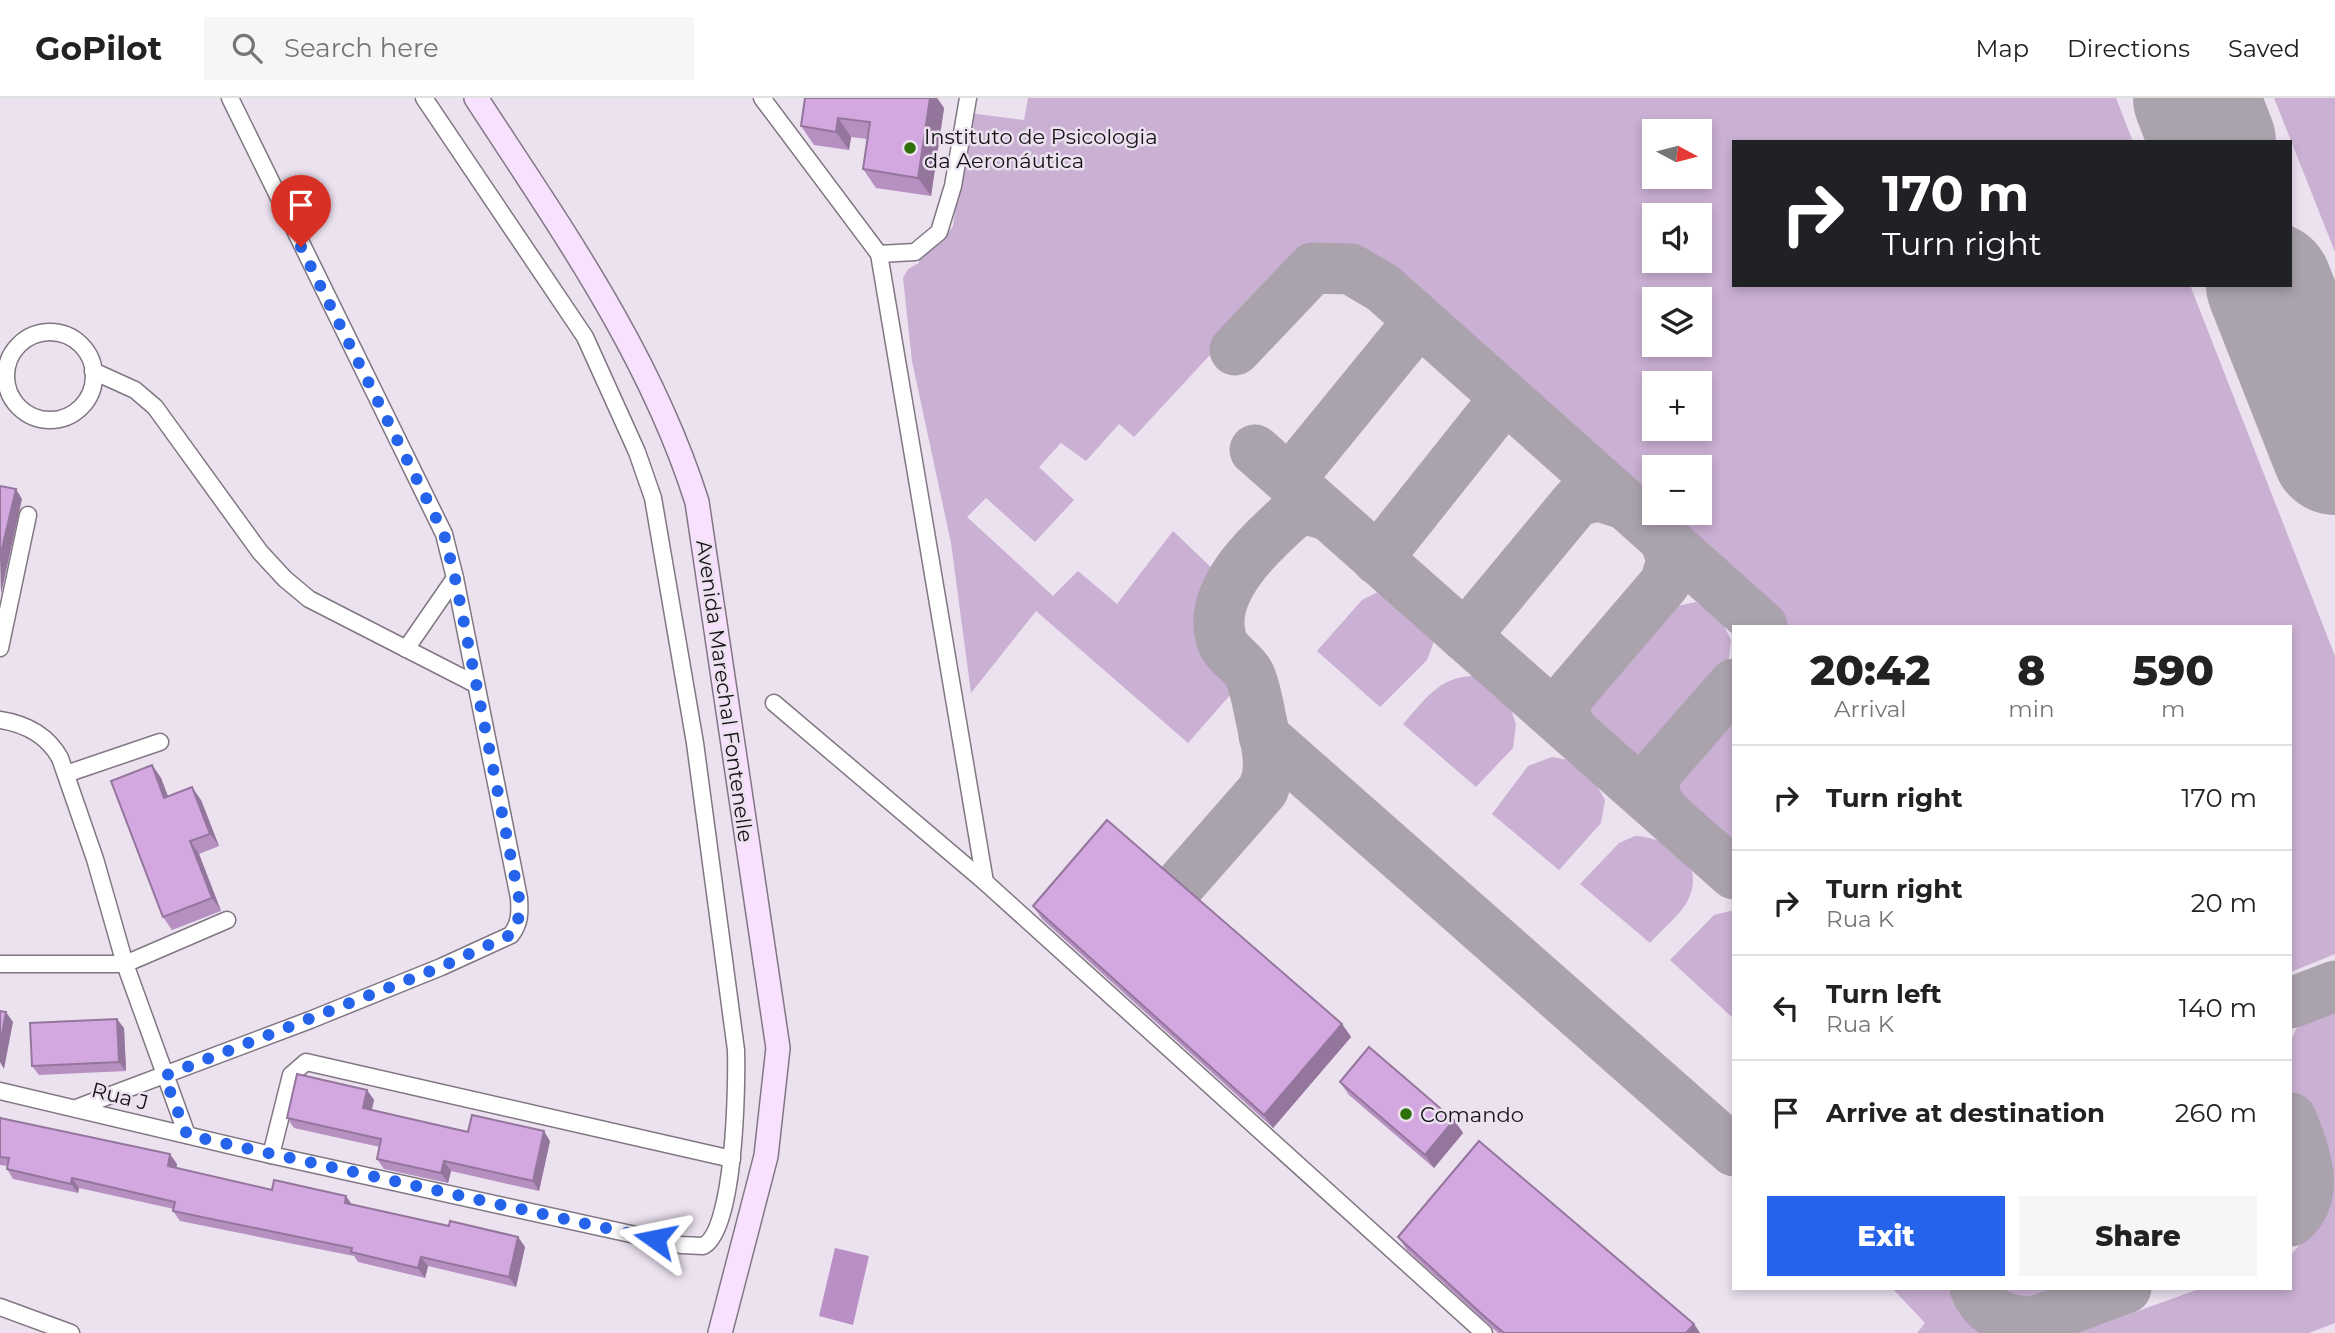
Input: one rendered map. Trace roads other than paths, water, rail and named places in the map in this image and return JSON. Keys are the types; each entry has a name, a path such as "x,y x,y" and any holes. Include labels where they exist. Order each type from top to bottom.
{"main road":[{"name":"Avenida Marechal Fontenelle","path":"476,98 596,282 632,345 667,419 697,502 778,1048 766,1156 720,1333"}],"street":[{"path":"77,1108 441,967 510,935 518,925 519,898 444,534 230,98"},
{"path":"271,1155 291,1075 306,1062 732,1159 737,1089 731,1005 695,743 653,498 637,452 585,337 424,98"},
{"path":"762,98 879,254 985,882"},
{"path":"879,254 915,252 939,232 953,186 968,98"},
{"path":"57,332 76,340 90,357 93,371 90,395 79,410 63,419 45,420 27,414 14,402 4,387 8,364 18,345 36,334 57,332"},
{"path":"93,371 135,390 155,407 260,552 285,579 309,599 475,684"},
{"path":"0,648 28,515"},
{"path":"406,649 455,578"},
{"path":"774,703 985,882 1484,1333"},
{"path":"0,720 34,731 51,744 66,774 125,964 187,1135"},
{"path":"66,774 160,741"},
{"path":"0,964 125,964 227,920"},
{"name":"Rua J","path":"0,1091 271,1155 681,1245 703,1245 716,1233 732,1159"},
{"path":"4,1313 71,1333"}],"place":[{"name":"Instituto de Psicologia da Aeronáutica","path":"910,148"},
{"name":"Comando","path":"1406,1114"}]}
